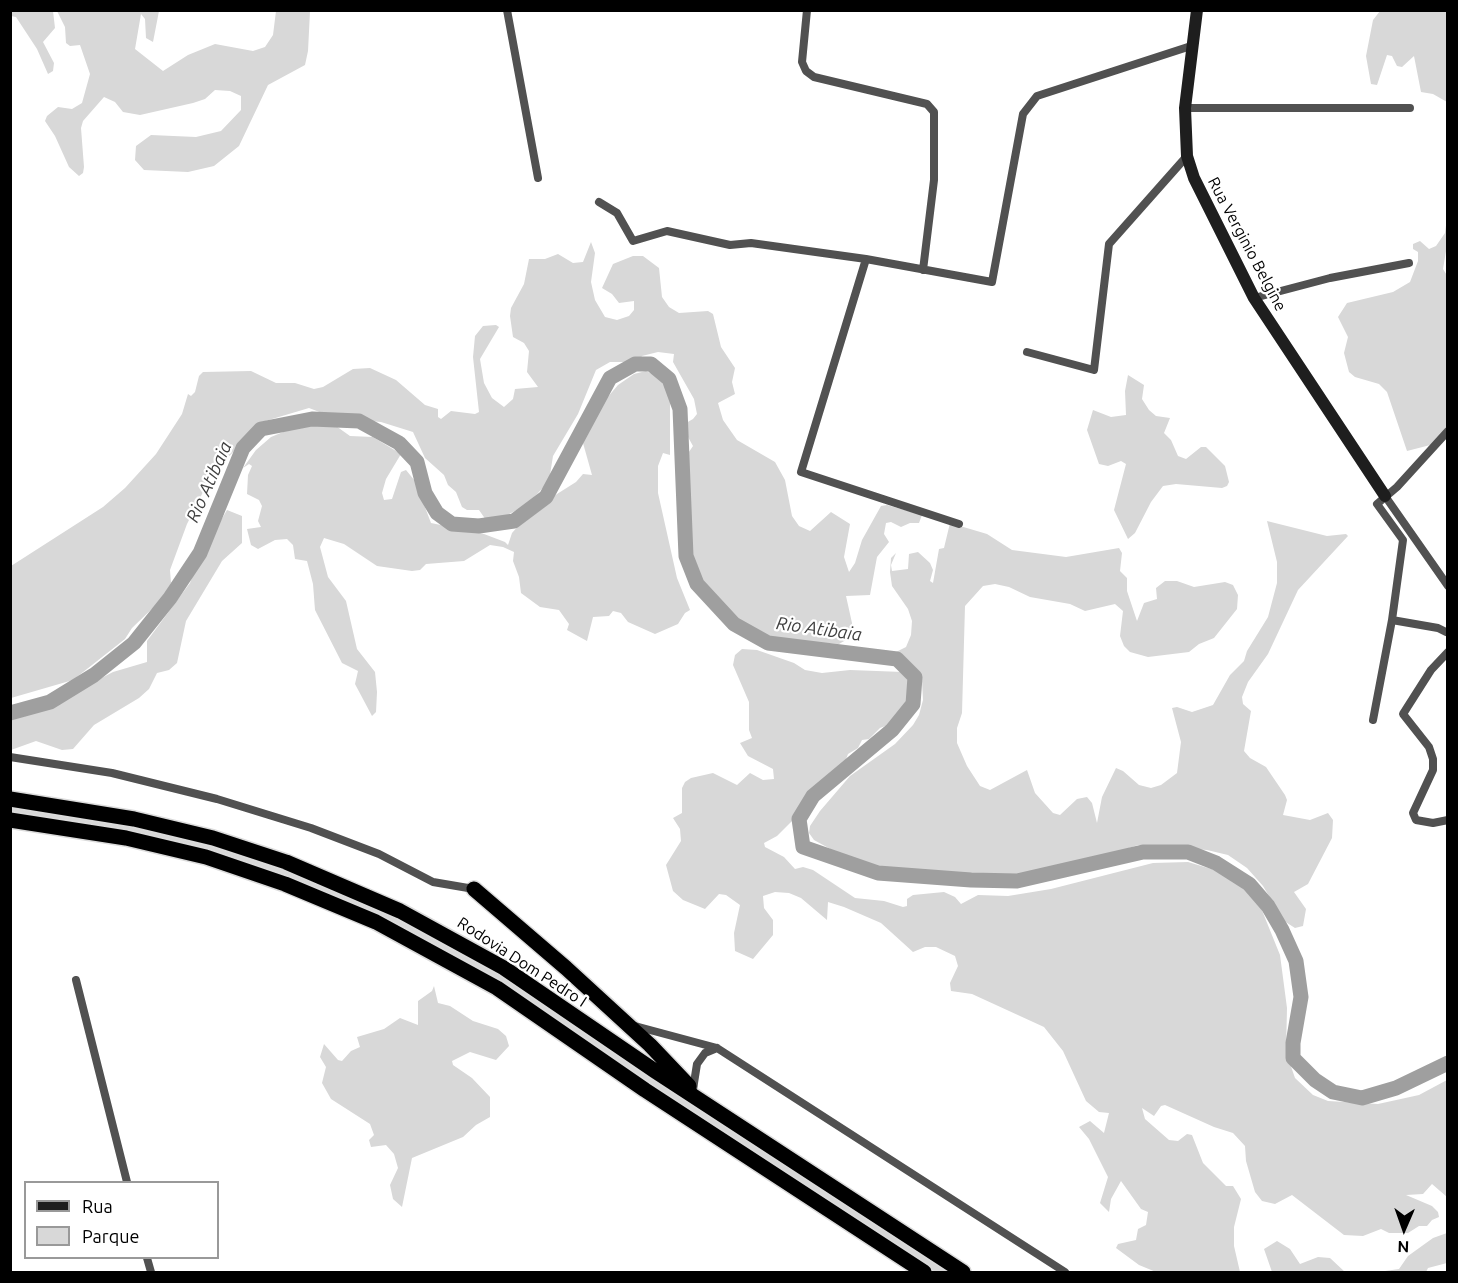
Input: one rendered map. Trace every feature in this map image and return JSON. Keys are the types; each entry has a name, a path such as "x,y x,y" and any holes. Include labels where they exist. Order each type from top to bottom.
{"highway":[{"name":"Rodovia Dom Pedro I","path":"10,799 134,819 213,838 286,862 361,892 442,932 504,968 745,1131 963,1272"},
{"path":"10,820 126,838 206,857 285,884 376,922 497,988 645,1090 924,1272"},
{"path":"474,889 623,1021 693,1089 745,1131"}],"street":[{"path":"507,10 538,178"},
{"path":"807,10 802,62 806,71 814,77 927,104 934,112 934,180 923,270"},
{"name":"Rua Verginio Belgine","path":"1197,10 1185,108 1187,156 1194,178 1254,298 1381,500"},
{"path":"599,202 617,213 633,241 667,231 730,245 751,243 866,259 992,282 1023,114 1037,96 1191,46"},
{"path":"1185,108 1410,108"},
{"path":"1028,352 1094,370 1109,244 1187,156"},
{"path":"866,259 801,472 959,524"},
{"path":"1254,298 1330,278 1409,263"},
{"path":"1381,500 1397,487 1448,431"},
{"path":"1381,500 1448,586"},
{"path":"1373,720 1392,620 1403,540 1381,500"},
{"path":"1392,620 1438,628 1446,632"},
{"path":"1448,652 1431,670 1403,714 1429,747 1433,759 1433,770 1413,813 1416,820 1433,823 1448,820"},
{"path":"10,757 112,773 217,799 311,828 379,854 433,882 474,889"},
{"path":"76,980 127,1181"},
{"path":"623,1021 717,1048 1065,1272"},
{"path":"693,1089 697,1064 705,1053 717,1048"}],"green space":[{"path":"11,10 53,11 55,28 43,42 54,63 53,71 48,74 37,49 16,17 11,16"},
{"path":"57,11 159,11 153,42 146,38 145,19 141,14 135,49 163,71 188,55 215,44 253,51 265,47 273,35 276,11 310,11 308,51 305,65 268,85 239,146 214,166 188,172 144,170 135,160 136,146 151,135 196,137 221,131 241,110 241,96 230,91 215,90 205,99 193,103 140,115 123,112 115,102 104,97 83,121 81,128 84,167 83,173 79,176 69,167 55,136 45,121 47,116 58,107 72,109 82,103 90,74 80,45 70,46 66,43 65,27"},
{"path":"1380,11 1447,11 1447,102 1433,94 1421,92 1414,56 1402,67 1397,66 1392,56 1387,55 1377,85 1371,84 1366,56 1373,20"},
{"path":"1447,218 1447,245 1443,269 1448,277 1448,432 1438,443 1407,451 1387,392 1379,384 1355,377 1349,372 1344,353 1348,337 1338,317 1347,303 1393,292 1410,282 1418,261 1418,252 1413,249 1413,244 1420,241 1429,249 1436,246 1445,233"},
{"path":"591,242 595,253 591,282 595,300 605,317 617,320 629,316 634,310 634,301 619,303 612,294 602,288 613,264 633,256 643,256 659,268 662,297 669,307 679,313 708,311 713,314 721,347 735,368 732,382 735,394 718,403 723,420 737,440 775,462 785,480 792,516 799,526 810,531 831,512 850,524 844,557 849,572 855,563 862,540 881,506 887,505 922,515 919,523 910,523 901,527 891,522 886,523 884,534 889,542 877,557 870,595 846,596 852,623 851,637 839,644 782,641 746,627 717,612 709,604 700,588 686,548 678,468 693,446 683,428 697,414 694,399 673,362 674,354 658,352 642,356 638,362 610,362 596,370 578,414 553,456 549,481 528,504 496,521 486,520 479,510 467,510 462,507 456,492 448,485 444,475 425,458 413,432 381,422 335,418 309,408 262,422 212,474 187,524 170,570 171,583 161,600 132,628 125,639 73,680 11,698 11,566 103,507 125,488 156,454 182,414 188,394 191,396 195,392 199,376 203,372 251,371 276,383 295,383 314,389 323,387 353,369 370,368 396,380 425,405 438,409 438,417 441,419 451,411 475,414 479,412 473,357 475,336 483,326 496,325 499,327 480,359 484,383 492,398 504,407 513,399 515,389 538,387 527,372 529,351 524,343 513,337 510,316 511,308 524,284 529,259 545,259 558,254 573,263 583,262"},
{"path":"646,371 659,377 670,396 670,455 663,453 658,466 658,493 677,578 690,610 685,613 678,624 655,634 628,622 621,613 613,611 609,616 593,617 587,641 567,630 569,624 559,610 540,607 521,593 519,577 513,561 514,552 503,547 490,545 464,561 426,564 420,570 412,571 377,566 344,544 324,538 320,547 328,577 346,601 357,649 375,672 376,712 372,716 355,684 358,671 342,663 315,610 313,584 307,561 295,559 293,545 287,539 275,540 258,549 251,545 247,529 261,527 258,521 262,506 259,500 247,494 248,475 252,466 249,464 243,468 256,450 271,437 300,425 336,426 350,436 373,437 401,454 386,479 382,493 384,500 392,499 401,472 406,470 415,481 431,523 484,534 508,545 512,533 520,524 557,494 576,482 583,474 592,475 583,443 589,419 618,385 634,374"},
{"path":"1128,375 1144,385 1142,399 1149,410 1156,416 1170,418 1164,433 1171,440 1178,456 1186,459 1201,447 1206,447 1225,466 1229,482 1222,488 1176,484 1163,486 1151,502 1135,533 1128,539 1114,510 1126,464 1121,461 1108,466 1099,464 1087,430 1093,410 1111,417 1126,415 1125,391"},
{"path":"227,510 242,516 242,543 222,561 186,621 177,663 169,670 157,673 149,689 139,698 94,725 73,749 62,750 36,741 11,750 11,720 50,709 71,694 113,672 147,662 147,641 190,583 211,528 217,527"},
{"path":"1267,521 1327,536 1346,534 1348,536 1298,590 1268,654 1248,682 1242,697 1243,704 1251,711 1244,751 1250,758 1266,767 1285,795 1287,800 1283,815 1310,820 1328,813 1333,820 1332,838 1308,884 1294,892 1306,909 1303,926 1295,928 1284,921 1263,886 1247,868 1228,855 1207,850 1138,845 1054,873 976,882 865,875 856,870 843,856 814,840 809,833 810,826 820,811 850,776 895,744 919,715 923,700 922,681 909,664 890,655 906,647 911,635 912,621 908,609 892,586 890,572 891,558 896,553 891,565 892,571 908,569 909,554 918,552 930,563 933,570 930,581 933,583 939,549 944,548 950,523 987,534 1012,550 1066,557 1119,548 1122,553 1120,571 1127,578 1127,591 1137,621 1144,603 1157,599 1156,588 1165,581 1177,581 1194,587 1225,582 1233,585 1238,595 1237,609 1214,638 1199,644 1189,652 1148,657 1130,652 1124,646 1120,636 1123,611 1115,604 1085,611 1070,604 1030,597 1009,587 995,584 983,586 965,606 962,713 957,728 957,743 967,766 980,786 990,790 1027,770 1035,793 1053,813 1060,815 1077,799 1087,797 1092,803 1097,823 1102,797 1116,768 1139,785 1151,788 1161,785 1177,773 1181,742 1172,708 1177,707 1192,712 1213,705 1230,675 1244,661 1247,651 1268,617 1277,583 1277,562"},
{"path":"742,649 757,650 794,663 805,670 822,673 850,670 903,672 909,678 912,697 899,721 880,728 869,739 862,740 858,748 848,754 842,770 807,795 795,818 777,836 764,843 765,847 784,857 795,869 803,867 813,870 855,898 884,901 903,907 907,906 907,899 913,895 944,892 955,897 961,904 978,895 1008,896 1051,889 1153,863 1188,862 1218,871 1244,887 1259,903 1280,955 1287,1008 1286,1052 1295,1078 1313,1095 1328,1101 1378,1104 1419,1095 1447,1080 1447,1197 1432,1184 1423,1194 1406,1195 1432,1206 1438,1212 1439,1217 1427,1226 1419,1226 1408,1233 1389,1233 1381,1229 1363,1236 1344,1235 1292,1195 1275,1204 1262,1201 1255,1192 1246,1161 1245,1146 1233,1133 1165,1105 1161,1106 1154,1116 1142,1108 1145,1119 1169,1140 1178,1141 1187,1134 1192,1135 1203,1163 1226,1186 1233,1186 1241,1199 1234,1227 1234,1246 1240,1272 1156,1272 1139,1265 1116,1248 1118,1244 1136,1240 1138,1229 1146,1225 1148,1212 1141,1209 1121,1181 1111,1199 1109,1212 1100,1203 1108,1177 1089,1139 1079,1127 1090,1121 1104,1133 1109,1113 1099,1112 1086,1101 1063,1051 1044,1027 972,994 951,991 950,983 958,966 955,956 936,947 925,947 913,952 881,923 828,902 827,920 801,898 789,893 775,892 763,896 764,908 773,920 773,935 753,959 735,951 734,933 740,905 726,895 719,894 705,909 683,900 673,891 666,865 681,841 680,829 673,818 682,813 682,788 685,782 691,778 713,773 737,785 750,773 763,780 774,779 773,769 748,756 740,743 752,738 749,730 749,702 733,665 735,655"},
{"path":"11,804 44,808 213,843 350,893 486,963 953,1272 935,1272 569,1033 325,894 11,815"},
{"path":"434,986 438,1003 450,1006 473,1021 498,1029 506,1036 509,1046 496,1060 470,1052 452,1061 453,1065 472,1078 490,1097 490,1117 476,1125 463,1137 412,1158 402,1207 393,1199 390,1185 398,1168 394,1154 386,1145 371,1147 369,1140 374,1135 370,1124 331,1099 322,1083 326,1067 320,1057 324,1044 338,1060 342,1061 351,1051 360,1047 357,1037 384,1029 400,1018 418,1025 418,1001 432,991"},
{"path":"1447,1233 1447,1263 1428,1268 1426,1272 1378,1272 1399,1269 1408,1256 1433,1238"},
{"path":"1277,1241 1290,1249 1300,1264 1318,1257 1330,1258 1345,1272 1272,1272 1264,1249"}],"waterway":[{"name":"Rio Atibaia","path":"10,713 50,702 94,675 134,643 170,598 200,553 243,448 261,429 312,419 359,421 399,443 417,462 425,493 437,513 452,524 479,526 514,521 546,497 610,378 635,364 651,364 669,379 680,409 686,556 697,584 734,624 768,643 897,659 915,677 913,704 892,730 813,796 799,819 803,847 878,873 1017,881 1143,852 1188,852 1216,863 1249,884 1268,906 1282,930 1296,961 1301,997 1293,1043 1293,1058 1315,1080 1333,1092 1362,1098 1396,1088 1448,1063"}]}
